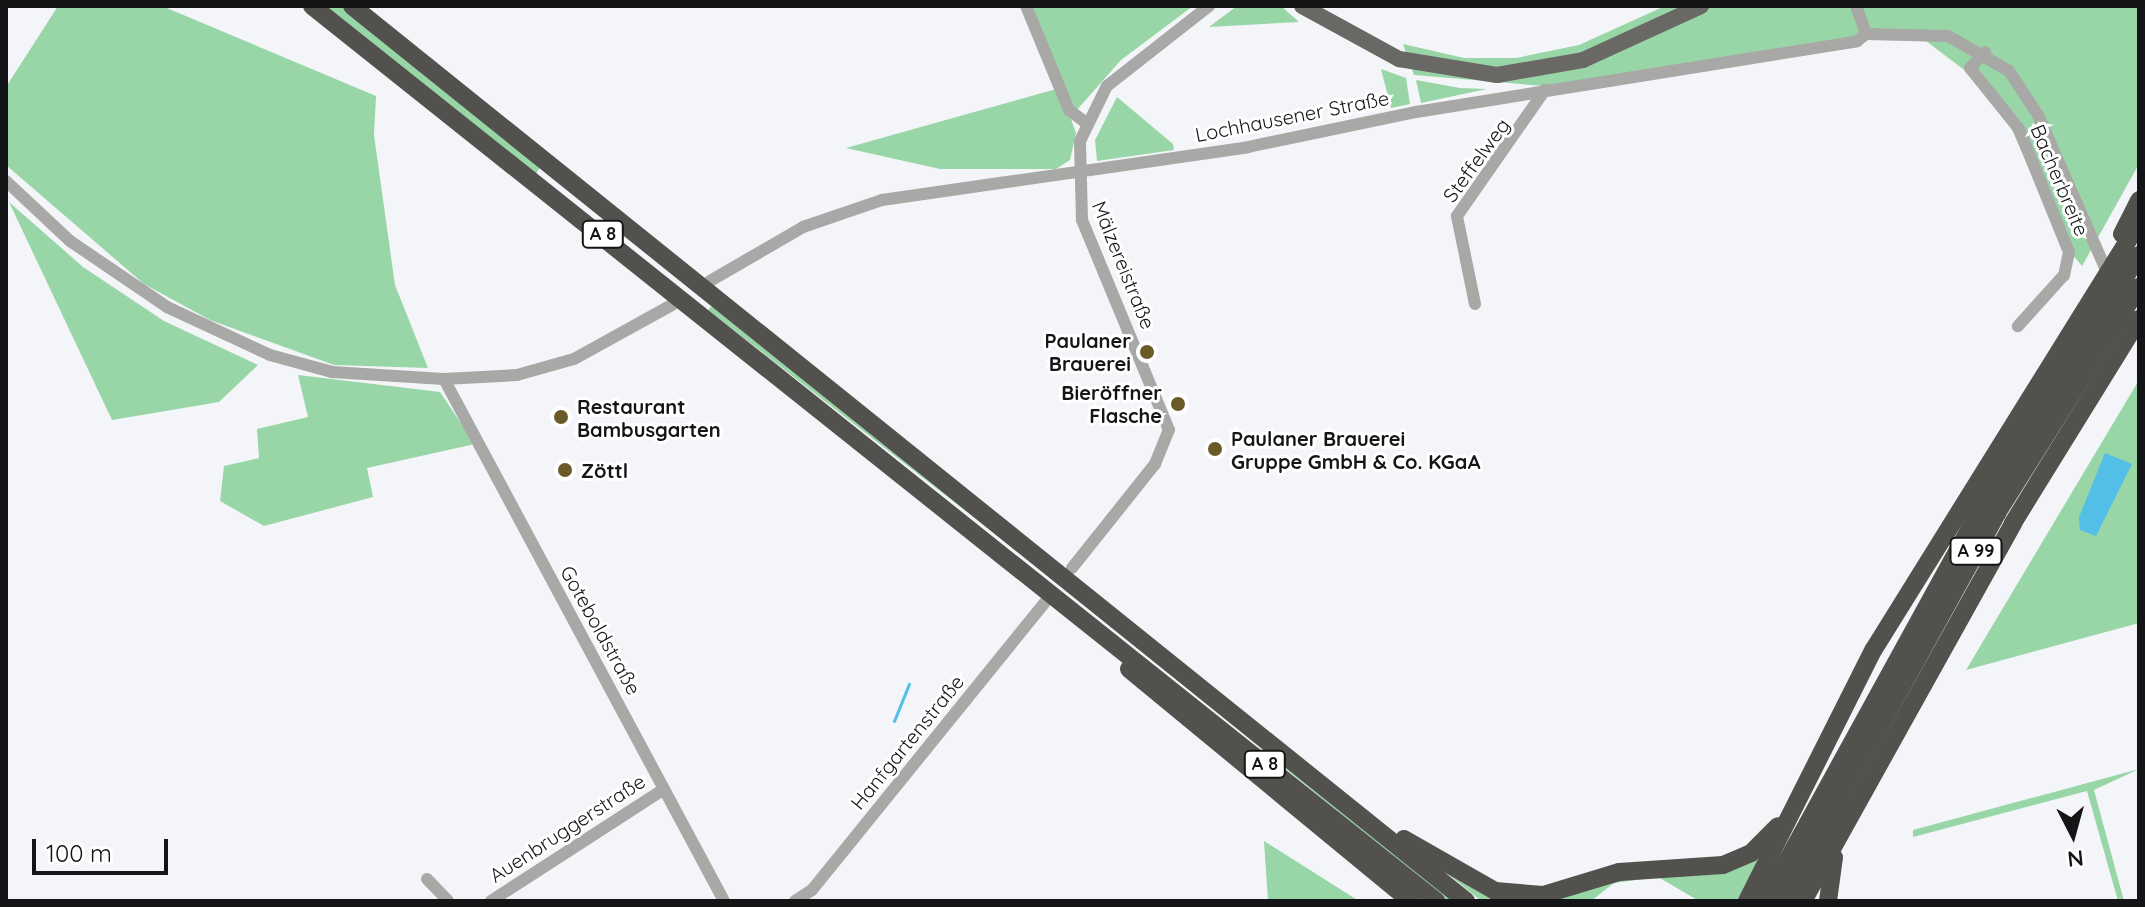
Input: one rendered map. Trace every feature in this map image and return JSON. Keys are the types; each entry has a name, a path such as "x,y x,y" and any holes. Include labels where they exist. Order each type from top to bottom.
{"highway":[{"name":"A 8","path":"312,6 1436,901"},
{"name":"A 8","path":"352,6 1466,901"},
{"path":"2093,290 2139,200"},
{"path":"1747,901 1874,649 2093,290 2139,223"},
{"name":"A 99","path":"1765,901 1966,532 2139,255"},
{"name":"A 99","path":"1784,901 1997,513 2139,287"},
{"path":"1803,901 1856,797 2139,319"},
{"path":"1094,628 1195,729 1402,897"},
{"path":"1828,901 1830,869 1856,797"},
{"path":"1363,818 1471,880 1521,896 1642,869 1723,865 1751,853 1790,812"}],"main road":[{"path":"1302,6 1399,59 1497,75 1583,60 1701,6"}],"street":[{"path":"1026,6 1069,110 1086,123"},
{"name":"Mälzereistraße","path":"1169,430 1082,220 1076,172 1086,123 1126,68 1209,6"},
{"path":"1856,6 1866,34"},
{"name":"Lochhausener Straße","path":"710,281 784,236 857,206 1076,172 1545,90 1857,41 1866,34 1937,33 1985,52"},
{"path":"1985,52 2028,95 2139,346"},
{"name":"Bacherbreite","path":"1985,52 1970,68 2019,129 2069,252 2064,275 2018,326"},
{"name":"Steffelweg","path":"1475,304 1457,216 1545,90"},
{"path":"6,181 122,280 270,355 332,372 444,379 553,366 672,305"},
{"name":"Goteboldstraße","path":"444,379 724,901"},
{"path":"1072,568 1155,464 1169,430 1184,431"},
{"name":"Hanfgartenstraße","path":"795,901 820,880 1044,603"},
{"name":"Auenbruggerstraße","path":"491,901 664,789"},
{"path":"427,879 448,901"}],"green space":[{"path":"58,6 162,6 376,96 374,135 395,285 428,368 334,365 210,320 144,284 6,165 6,87"},
{"path":"322,6 343,6 541,166 535,175"},
{"path":"1029,6 1193,6 1121,60 1076,111"},
{"path":"1237,6 1281,6 1299,22 1209,27"},
{"path":"1665,6 2139,6 2139,164 2082,266 2061,241 2009,123 1967,72 1922,38 1850,37 1543,86 1414,75 1403,44 1464,58 1516,58 1579,45"},
{"path":"1381,69 1406,78 1410,104 1391,108"},
{"path":"1416,80 1460,88 1487,89 1421,103"},
{"path":"1060,88 1076,133 1070,160 1056,169 940,169 846,148"},
{"path":"1117,97 1173,144 1174,150 1097,161 1095,140"},
{"path":"9,202 83,267 164,321 258,365 219,402 112,420"},
{"path":"712,306 1054,580 708,310"},
{"path":"298,375 440,392 475,444 367,468 373,497 264,526 220,501 224,466 259,458 257,429 308,417"},
{"path":"2139,380 2139,623 1966,670"},
{"path":"1065,588 1455,901 1447,901"},
{"path":"2139,769 2094,790 2124,901 2118,901 2087,791 1913,837 1913,830"},
{"path":"1773,840 1742,901 1699,901 1658,877 1614,883 1591,901 1481,901 1442,869 1488,892 1553,898 1628,876 1708,874"},
{"path":"1264,841 1359,901 1268,901"}],"water":[{"path":"2105,453 2132,464 2096,536 2080,530 2079,517"}],"waterway":[{"path":"894,721 909,684"}],"place":[{"name":"Paulaner Brauerei","path":"1147,352"},
{"name":"Bieröffner Flasche","path":"1178,404"},
{"name":"Restaurant Bambusgarten","path":"561,417"},
{"name":"Paulaner Brauerei Gruppe GmbH & Co. KGaA","path":"1215,449"},
{"name":"Zöttl","path":"565,470"}]}
